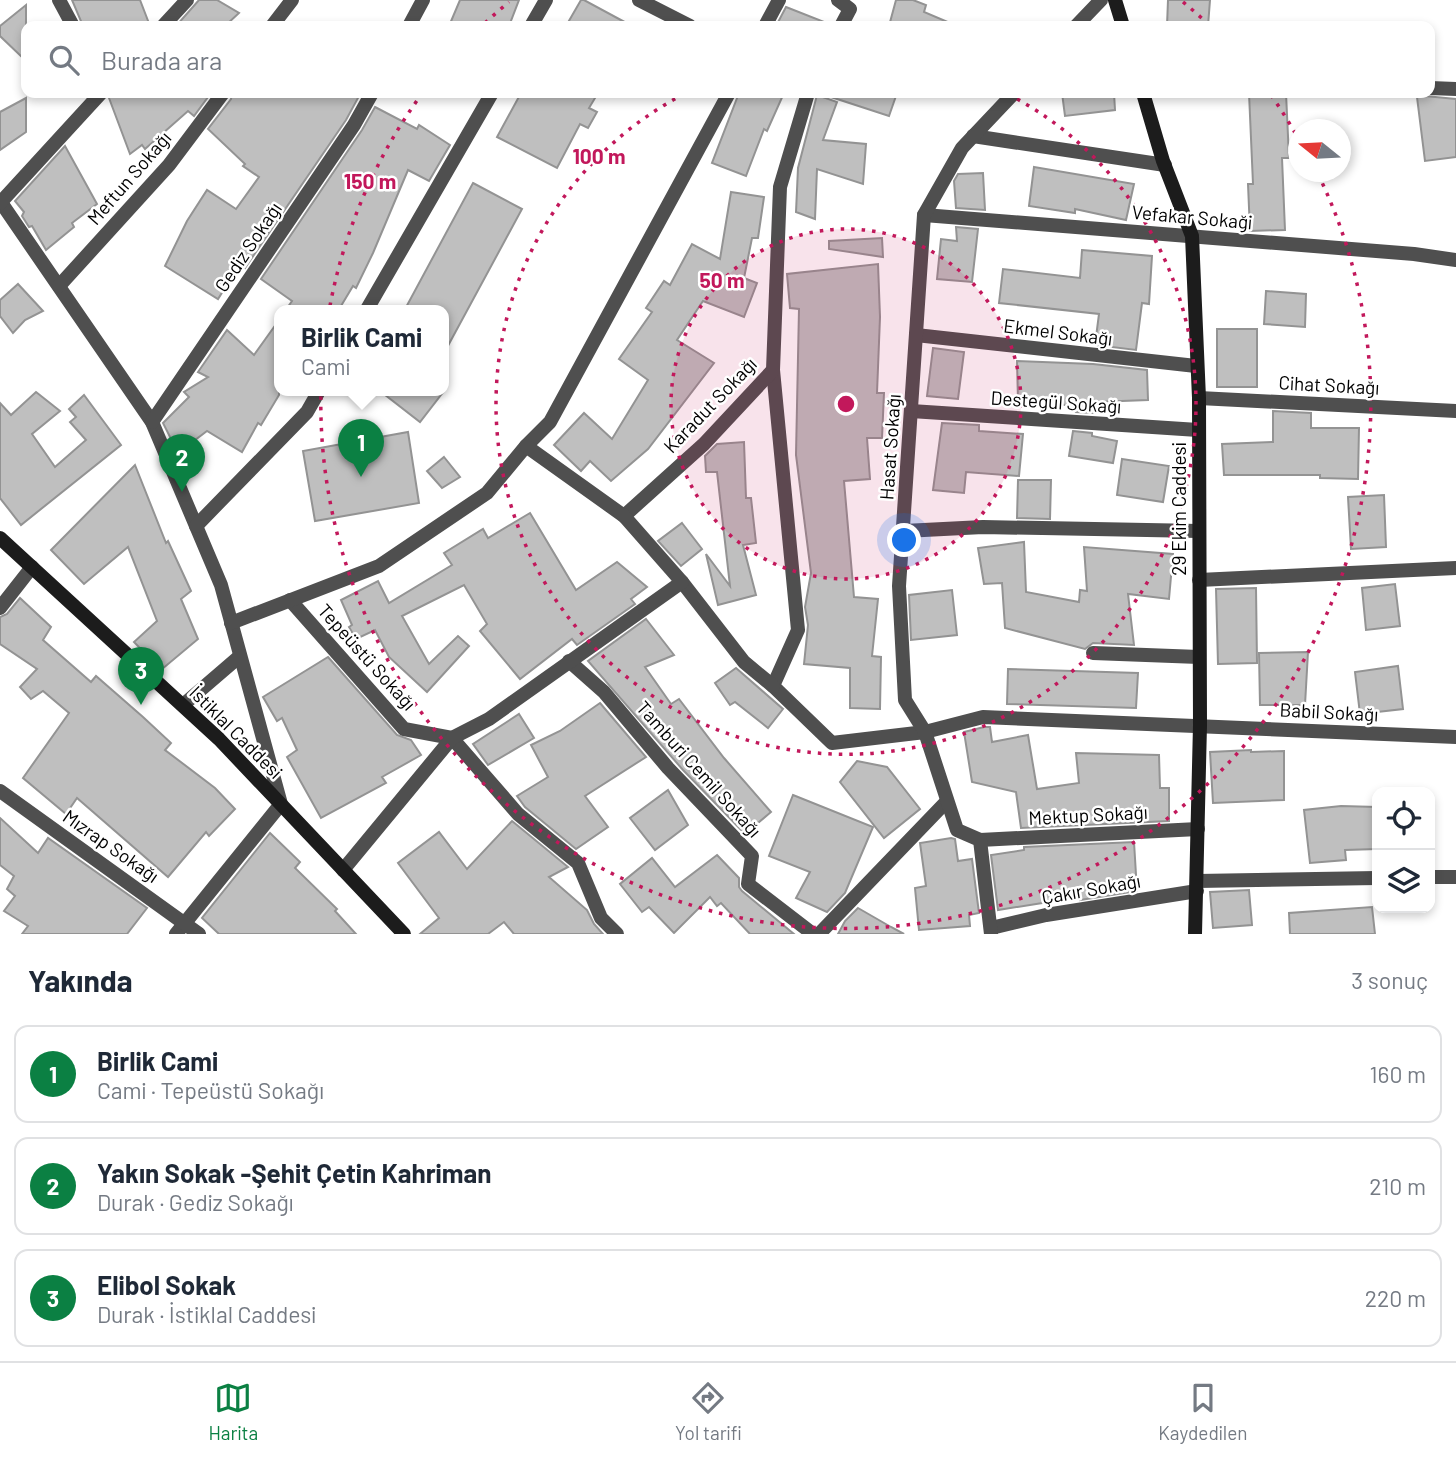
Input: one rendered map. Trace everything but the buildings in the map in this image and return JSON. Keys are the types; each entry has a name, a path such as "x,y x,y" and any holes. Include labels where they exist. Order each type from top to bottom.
{"street":[{"path":"59,0 70,21"},
{"path":"168,21 187,0"},
{"path":"276,21 292,0"},
{"path":"412,21 423,0"},
{"path":"534,21 546,0"},
{"path":"639,0 680,21"},
{"path":"768,21 779,0"},
{"path":"838,0 854,4 844,21"},
{"path":"1081,21 1101,0"},
{"path":"1115,0 1121,21"},
{"path":"1435,88 1456,89"},
{"path":"96,98 0,202 152,422 221,585 281,804 181,928"},
{"name":"Meftun Sokağı","path":"58,286 169,165 219,98"},
{"name":"Gediz Sokağı","path":"152,422 354,125 369,98"},
{"path":"369,305 489,98"},
{"path":"231,623 379,566 487,492 550,422 726,98"},
{"name":"Karadut Sokağı","path":"624,516 704,444 773,370 780,187 807,98"},
{"name":"Hasat Sokağı","path":"981,841 957,830 925,732 905,700 899,586 924,215 962,148 1009,98"},
{"name":"29 Ekim Caddesi","path":"1145,98 1165,165 1192,236 1199,398 1200,725 1195,934"},
{"path":"973,136 1165,165"},
{"name":"Vefakar Sokaği","path":"924,215 1456,260"},
{"name":"Ekmel Sokağı","path":"916,335 1196,366"},
{"path":"526,446 624,516 682,582 744,662 774,686 798,630 773,370"},
{"path":"196,526 307,412 316,396"},
{"name":"Cihat Sokağı","path":"1199,398 1456,411"},
{"name":"Destegül Sokağı","path":"911,411 1198,430"},
{"path":"904,531 984,527 1199,531"},
{"name":"İstiklal Caddesi","path":"0,538 219,738 404,934"},
{"path":"0,608 32,567"},
{"path":"1199,580 1456,568"},
{"path":"343,870 452,738 489,719 682,582"},
{"name":"Tepeüstü Sokağı","path":"290,600 404,729 452,738"},
{"path":"1093,653 1199,657"},
{"path":"183,705 240,656"},
{"name":"Tamburi Cemil Sokağı","path":"569,661 604,692 668,768 752,856 748,884 813,934"},
{"name":"Babil Sokağı","path":"774,686 832,743 925,732 983,717 1456,737"},
{"path":"452,738 518,814 578,863 601,918 617,934"},
{"name":"Mızrap Sokağı","path":"0,792 181,928 199,934"},
{"path":"819,934 947,801"},
{"name":"Mektup Sokağı","path":"981,841 1198,829"},
{"path":"981,841 991,931"},
{"path":"1435,877 1456,877"},
{"name":"Çakır Sokağı","path":"991,931 1046,915 1197,886 1372,878"}],"place":[{"name":"Birlik Cami","path":"361,477"},
{"name":"Yakın Sokak -Şehit Çetin Kahriman","path":"182,492"},
{"name":"Elibol Sokak","path":"141,705"}]}
